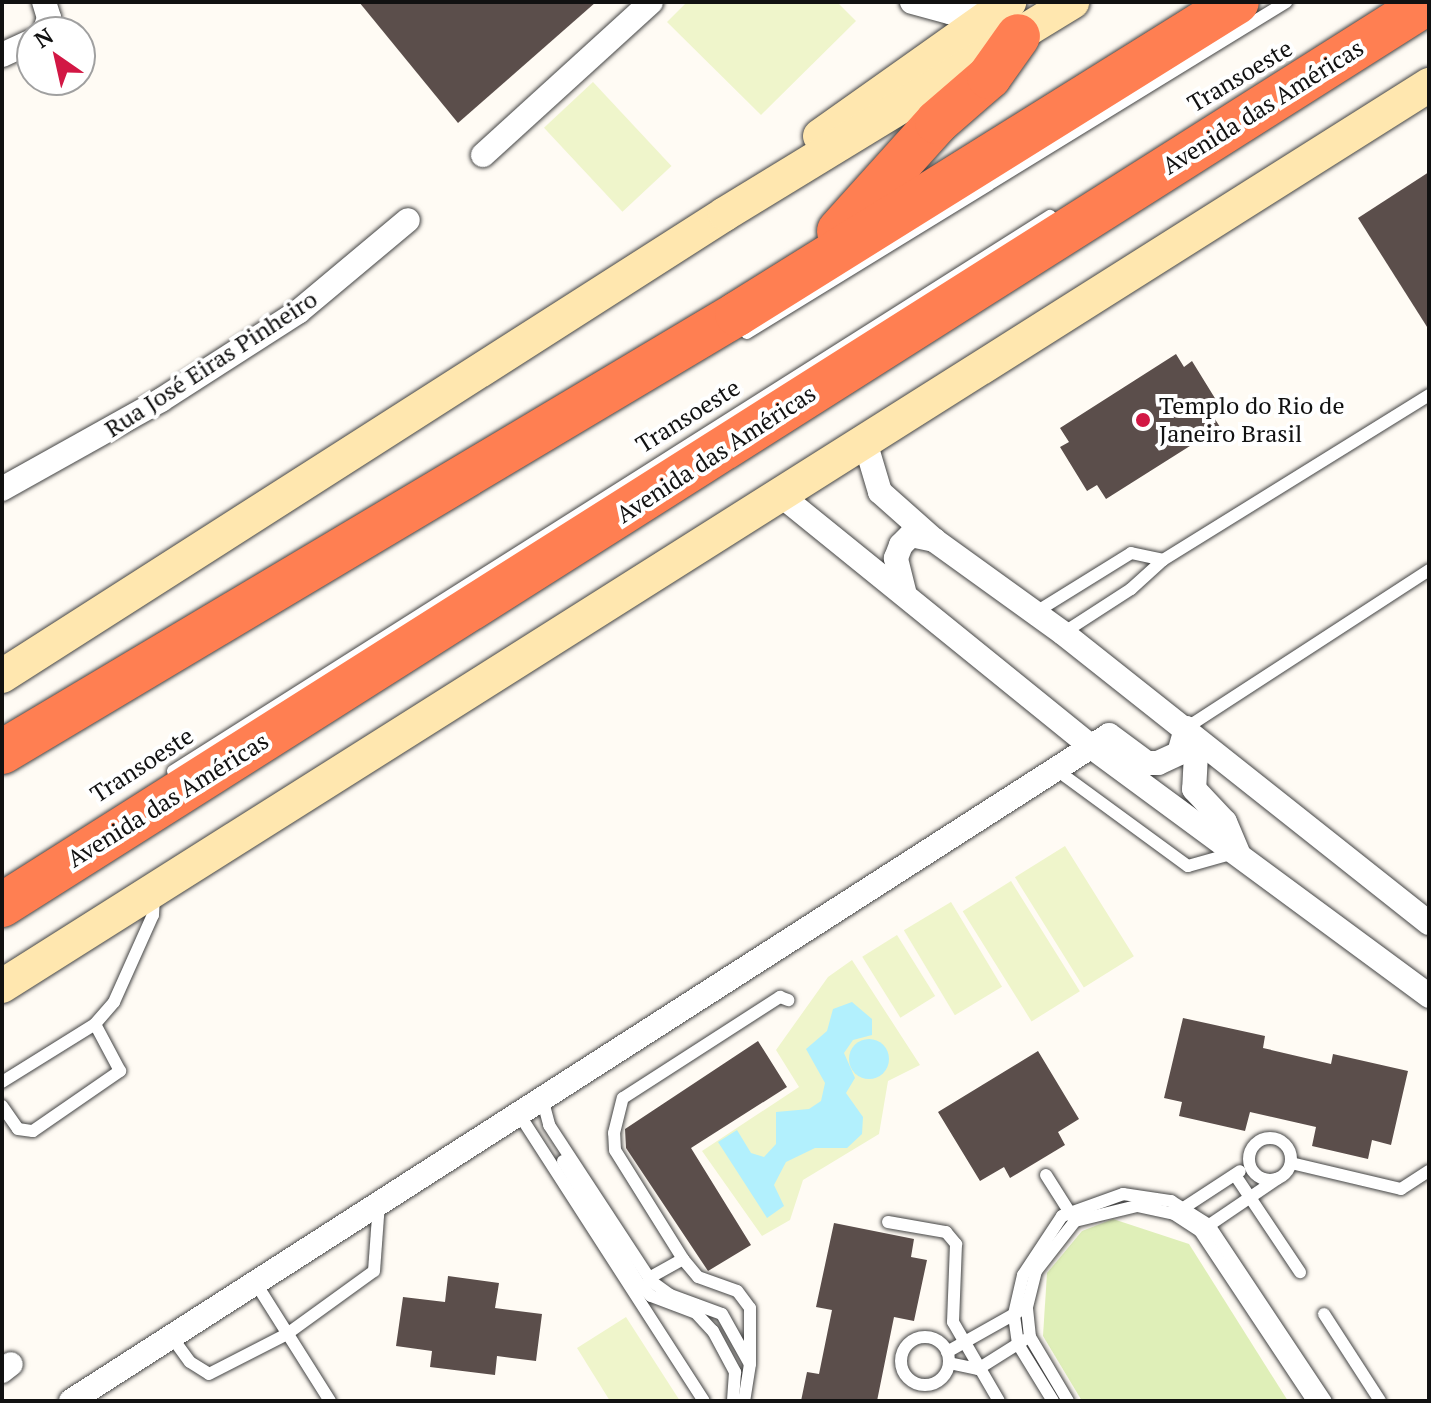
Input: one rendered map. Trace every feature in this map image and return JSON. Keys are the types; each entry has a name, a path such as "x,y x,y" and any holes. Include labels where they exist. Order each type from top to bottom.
{"highway":[{"path":"2,752 738,326 1237,2"},
{"name":"Avenida das Américas","path":"2,905 1392,18 1429,2"},
{"path":"738,326 777,272 861,212 927,132 989,77 1007,13"},
{"path":"1392,18 1429,20"}],"main road":[{"path":"2,676 725,214 1007,13 1072,2"},
{"path":"2,986 866,445 1429,85"}],"street":[{"path":"483,155 651,2"},
{"path":"912,2 950,12 1007,13"},
{"name":"Rua José Eiras Pinheiro","path":"2,489 161,400 298,312 408,220"},
{"path":"866,445 880,492 934,540 1036,612 1186,728 1429,923"},
{"path":"783,497 1093,748 1238,852 1429,996"},
{"path":"905,595 896,558 901,545 911,535 934,540"},
{"path":"71,1401 254,1280 1058,771 1109,735 1147,763 1170,761 1186,728"},
{"path":"1186,728 1196,754 1194,789 1225,822 1238,852"}],"lane":[{"name":"Transoeste","path":"738,326 1286,2"},
{"name":"Transoeste","path":"1257,91 1392,18"},
{"name":"Transoeste","path":"162,778 1069,205"},
{"path":"1063,633 1131,589 1163,560 1429,395"},
{"path":"1036,612 1131,553 1163,560"},
{"path":"1186,728 1429,570"},
{"path":"1058,771 1188,866 1238,852"},
{"path":"2,1082 95,1024 114,1002 153,915 154,891"},
{"path":"744,1401 755,1328 745,1299 698,1277 683,1259 615,1150 623,1098 780,997 788,1000"},
{"path":"2,1106 18,1129 33,1131 120,1071 95,1024"},
{"path":"530,1106 549,1125 649,1278 670,1295 722,1314 750,1364"},
{"path":"530,1106 704,1401"},
{"path":"530,1106 639,1284 651,1296 696,1313 713,1331 735,1372 733,1401"},
{"path":"1277,1179 1264,1180 1249,1165 1250,1151 1265,1138 1285,1144 1291,1163"},
{"path":"1291,1163 1401,1189 1429,1171"},
{"path":"1204,1228 1277,1179 1291,1163"},
{"path":"1180,1210 1249,1165"},
{"path":"1046,1175 1072,1216"},
{"path":"1235,1175 1300,1272"},
{"path":"171,1336 190,1362 209,1374 287,1334 374,1271 379,1201"},
{"path":"1053,1401 1014,1314 1034,1252 1072,1216 1137,1206 1180,1210 1204,1228 1326,1401"},
{"path":"1068,1401 1024,1340 1027,1307 1036,1271 1072,1216"},
{"path":"888,1222 946,1232 956,1244 959,1272 950,1304 978,1369 999,1401"},
{"path":"1204,1228 1313,1401"},
{"path":"649,1278 683,1259"},
{"path":"254,1280 330,1401"},
{"path":"978,1369 948,1358 1027,1307"},
{"path":"1324,1314 1380,1401"},
{"path":"978,1369 1024,1340"}],"green space":[{"path":"687,2 837,2 856,21 761,115 667,22"},
{"path":"593,82 671,166 622,212 544,128"},
{"path":"1065,846 1134,956 1084,988 1015,877"},
{"path":"1011,881 1080,991 1032,1021 963,911"},
{"path":"951,902 1002,987 955,1015 904,930"},
{"path":"897,935 935,996 900,1018 862,957"},
{"path":"852,960 920,1065 888,1081 879,1134 803,1180 790,1220 762,1236 702,1151 799,1087 776,1050 828,977"},
{"path":"1113,1219 1189,1244 1288,1401 1082,1401 1043,1336 1047,1273 1082,1231"},
{"path":"626,1317 680,1401 610,1401 577,1348"}],"water":[{"path":"852,1002 872,1019 872,1035 853,1040 844,1053 855,1078 846,1093 863,1117 862,1134 847,1148 815,1148 786,1162 774,1185 784,1206 767,1218 718,1142 737,1130 751,1153 764,1157 776,1144 776,1112 809,1109 821,1101 825,1083 806,1049 827,1031 833,1009"},
{"path":"869,1039 883,1045 889,1059 883,1073 869,1079 855,1073 849,1059 855,1045"}],"building":[{"path":"359,2 596,2 458,123"},
{"path":"1429,172 1429,330 1358,218"},
{"name":"Templo do Rio de Janeiro Brasil","path":"1176,354 1184,367 1192,361 1221,408 1211,413 1220,427 1106,499 1097,485 1087,491 1060,447 1069,442 1060,428"},
{"path":"1183,1018 1265,1036 1263,1048 1331,1064 1333,1054 1408,1071 1391,1145 1372,1140 1368,1159 1312,1146 1316,1127 1250,1112 1245,1131 1179,1116 1182,1102 1164,1098"},
{"path":"758,1041 787,1087 691,1148 751,1245 708,1271 626,1148 625,1129"},
{"path":"1038,1051 1079,1119 1058,1132 1065,1145 1010,1178 1004,1167 980,1181 938,1112"},
{"path":"834,1223 914,1239 911,1257 927,1260 914,1321 894,1317 877,1401 801,1401 807,1372 819,1374 832,1310 816,1307"},
{"path":"448,1276 499,1283 495,1308 542,1314 536,1361 497,1356 495,1375 430,1367 432,1351 396,1346 403,1297 445,1302"}],"place":[{"name":"Templo do Rio de Janeiro Brasil","path":"1143,420"}]}
